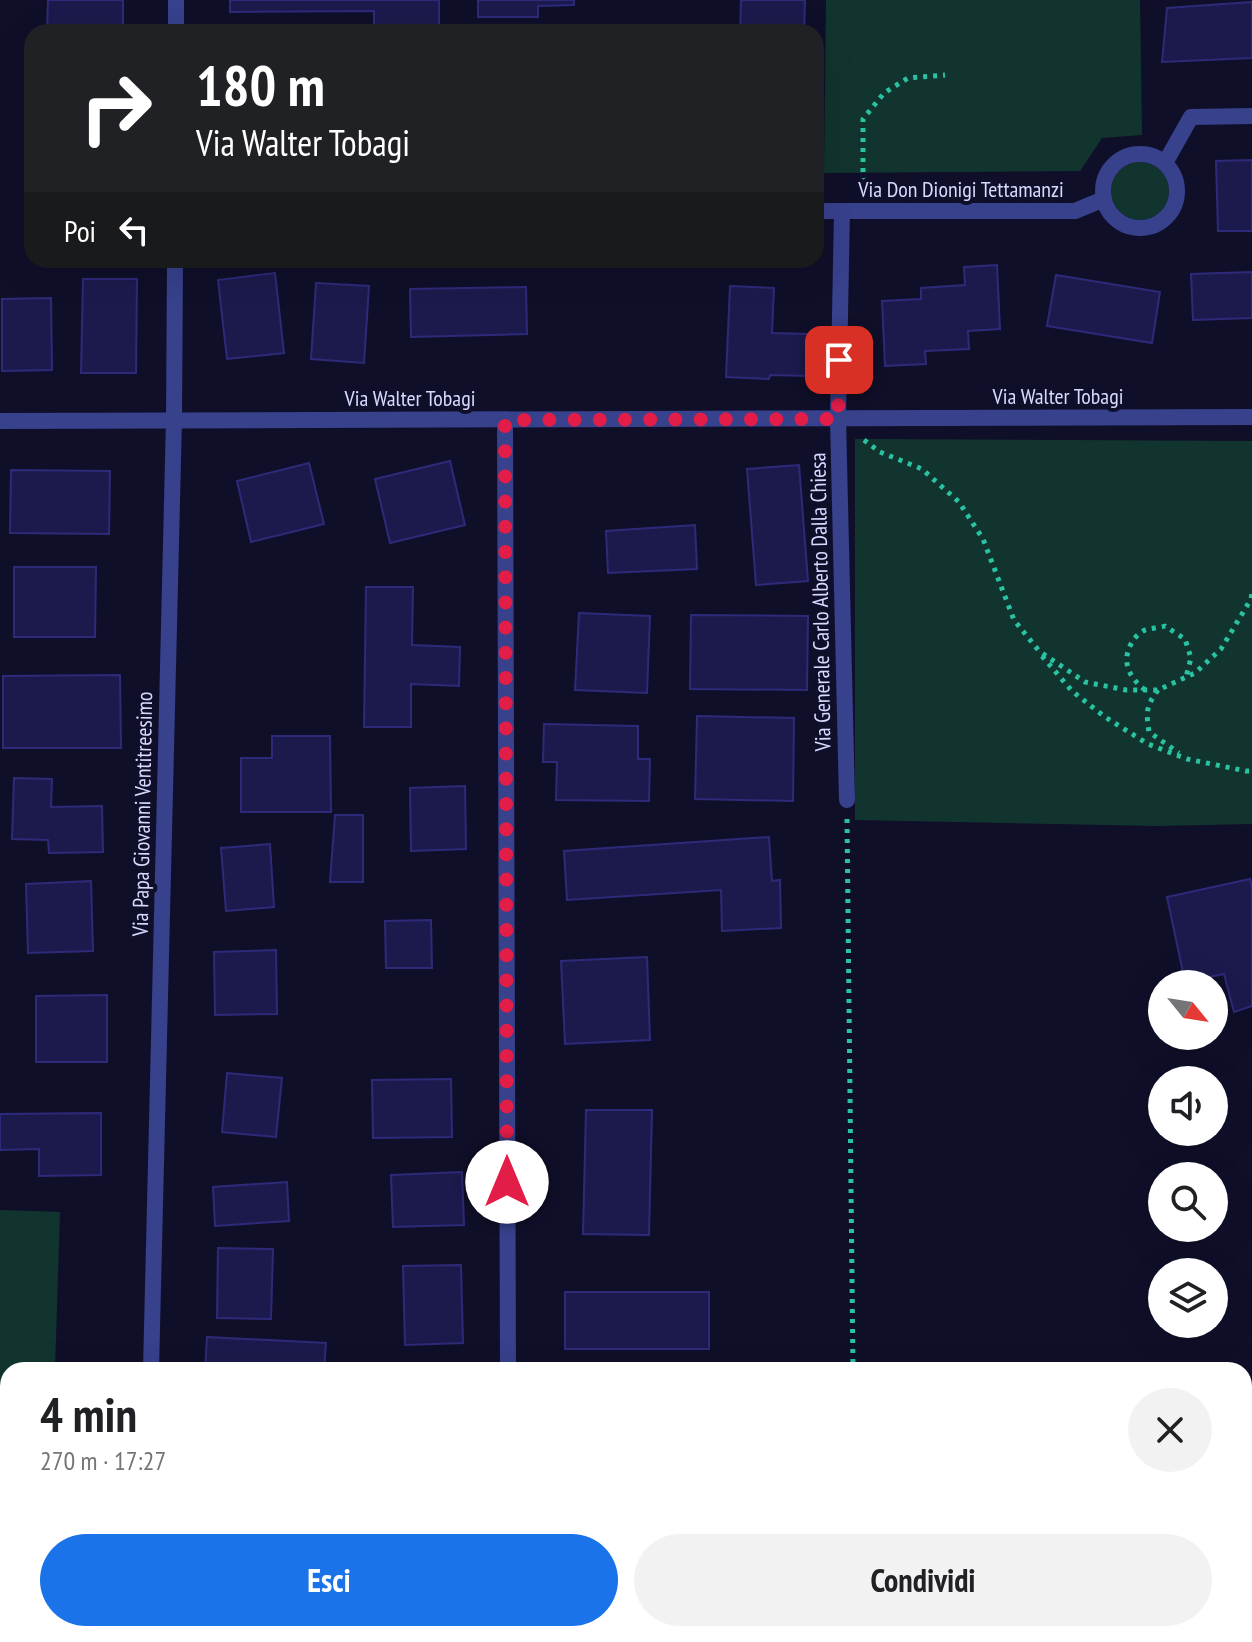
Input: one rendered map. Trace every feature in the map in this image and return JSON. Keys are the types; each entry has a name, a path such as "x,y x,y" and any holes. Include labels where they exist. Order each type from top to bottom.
{"street":[{"path":"176,0 176,24"},
{"path":"1165,163 1191,117 1252,116"},
{"path":"1141,154 1165,163 1177,183 1173,208 1161,222 1149,227 1133,228 1121,223 1104,199 1103,187 1107,174 1124,158 1141,154"},
{"name":"Via Don Dionigi Tettamanzi","path":"824,211 1075,211 1104,199"},
{"name":"Via Generale Carlo Alberto Dalla Chiesa","path":"842,211 838,419 847,800"},
{"name":"Via Papa Giovanni Ventitreesimo","path":"151,1362 175,268"},
{"name":"Via Walter Tobagi","path":"0,421 1252,417"},
{"path":"505,420 508,1362"}],"path":[{"path":"867,212 863,119 884,93 908,78 945,75"},
{"path":"838,419 880,452 922,469 959,502 983,539 1014,620 1072,691 1105,717 1148,744 1187,759 1252,771"},
{"path":"1039,651 1085,682 1126,690 1158,690 1195,673 1221,649 1252,593"},
{"path":"1146,690 1128,671 1126,658 1132,640 1143,631 1165,626 1185,639 1191,658 1185,678"},
{"path":"1158,690 1146,714 1149,732 1187,759"},
{"path":"847,800 853,1362"}],"green space":[{"path":"826,0 1140,0 1142,135 1102,138 1080,171 824,173"},
{"path":"1140,162 1151,164 1160,171 1167,180 1167,202 1160,211 1151,218 1140,220 1129,218 1120,211 1113,202 1111,191 1113,180 1120,171 1129,164"},
{"path":"855,439 1252,441 1252,824 1157,826 855,820"},
{"path":"0,1210 60,1212 55,1362 0,1362"}],"building":[{"path":"48,0 123,0 123,24 47,24"},
{"path":"230,0 439,0 439,24 374,24 374,11 230,12"},
{"path":"478,0 574,0 574,5 538,6 538,17 478,17"},
{"path":"741,0 805,0 804,24 740,24"},
{"path":"1252,2 1252,58 1162,62 1167,8"},
{"path":"1252,160 1252,231 1218,231 1216,161"},
{"path":"997,265 1000,329 968,331 969,349 925,351 926,364 885,366 882,301 921,299 921,288 965,285 964,267"},
{"path":"1252,272 1252,318 1193,320 1191,274"},
{"path":"275,273 284,353 227,359 218,280"},
{"path":"1056,275 1160,292 1152,343 1047,326"},
{"path":"83,279 137,279 136,373 81,373"},
{"path":"316,283 369,286 364,363 311,359"},
{"path":"730,286 774,288 772,333 808,334 808,376 770,375 769,379 726,377"},
{"path":"526,287 527,334 411,337 410,289"},
{"path":"51,298 52,370 2,371 2,299"},
{"path":"450,461 465,525 390,543 375,479"},
{"path":"309,463 324,524 251,542 237,481"},
{"path":"799,465 808,581 756,585 747,469"},
{"path":"11,470 110,471 109,534 10,533"},
{"path":"695,525 697,569 608,573 606,531"},
{"path":"14,567 96,567 95,637 14,637"},
{"path":"366,587 413,587 412,645 460,647 459,686 411,684 411,727 364,727"},
{"path":"579,613 650,616 647,693 575,690"},
{"path":"691,615 808,616 807,690 690,689"},
{"path":"120,675 121,748 3,748 3,676"},
{"path":"697,716 794,718 793,801 695,799"},
{"path":"544,724 638,726 638,759 650,759 649,801 556,800 557,762 543,762"},
{"path":"272,736 330,736 331,812 241,812 241,758 272,758"},
{"path":"14,778 52,779 51,807 102,806 103,852 49,853 48,840 12,839"},
{"path":"465,786 466,849 411,851 410,788"},
{"path":"335,815 363,815 363,882 330,882"},
{"path":"769,837 772,881 780,880 781,928 722,931 721,890 567,900 564,851"},
{"path":"270,844 274,907 226,911 221,848"},
{"path":"1250,879 1252,1006 1234,1012 1228,989 1228,970 1182,970 1167,897"},
{"path":"91,881 93,951 28,953 26,884"},
{"path":"431,920 432,968 386,968 385,921"},
{"path":"276,950 277,1014 215,1015 214,952"},
{"path":"647,957 650,1040 565,1044 561,961"},
{"path":"107,995 107,1062 36,1062 36,996"},
{"path":"227,1073 282,1078 276,1137 222,1132"},
{"path":"451,1079 452,1137 373,1138 372,1080"},
{"path":"586,1110 652,1110 649,1235 583,1234"},
{"path":"101,1113 101,1175 39,1176 39,1149 0,1150 0,1114"},
{"path":"462,1172 464,1225 393,1227 391,1175"},
{"path":"287,1182 289,1221 215,1226 213,1187"},
{"path":"218,1248 273,1249 271,1319 217,1318"},
{"path":"461,1265 463,1343 405,1345 403,1266"},
{"path":"565,1292 709,1292 709,1349 565,1349"},
{"path":"207,1337 326,1343 325,1362 205,1362"}],"route":[{"path":"507,1182 505,420 838,419 839,360"}]}
